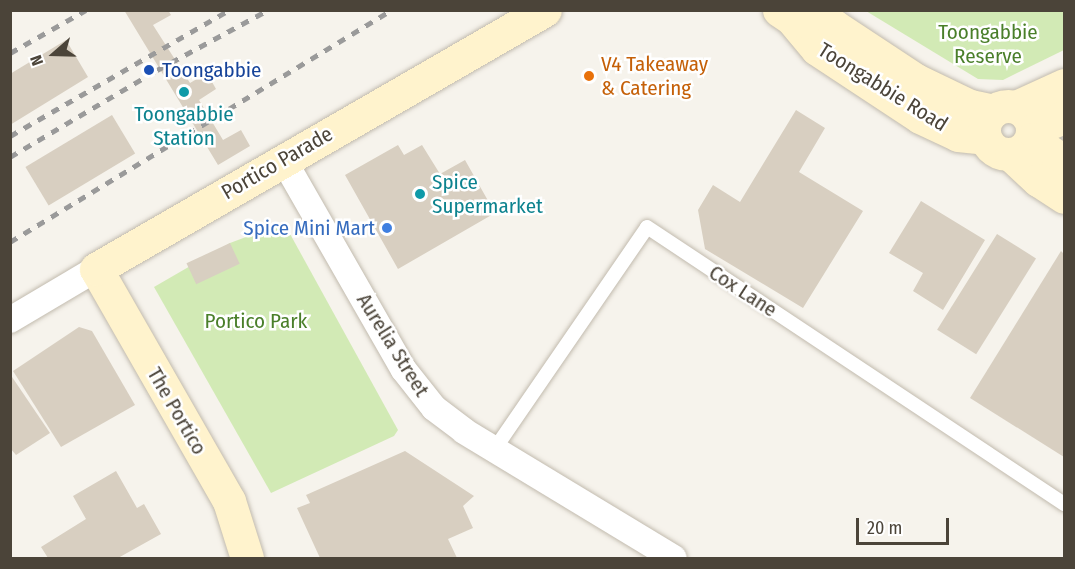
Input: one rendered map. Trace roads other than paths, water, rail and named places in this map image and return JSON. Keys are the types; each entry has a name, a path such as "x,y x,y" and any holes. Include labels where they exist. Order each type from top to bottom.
{"main road":[{"name":"Portico Parade","path":"96,268 545,10"},
{"name":"Toongabbie Road","path":"785,14 834,26 916,80 970,106 1065,161"},
{"path":"1012,130 1065,85"},
{"path":"1012,130 1065,117"},
{"name":"Toongabbie Road","path":"1012,130 1038,180 1065,197"},
{"name":"The Portico","path":"96,268 229,501 237,520 247,558"}],"street":[{"name":"Aurelia Street","path":"283,159 418,390 447,419 494,450 674,558"},
{"name":"Portico Parade","path":"10,320 96,268"}],"lane":[{"name":"Cox Lane","path":"494,450 647,227 1065,504"}],"railway":[{"path":"10,53 86,10"},
{"path":"10,136 229,10"},
{"path":"10,157 157,70 268,10"},
{"path":"10,242 392,10"}],"place":[{"name":"Toongabbie","path":"149,70"},
{"name":"V4 Takeaway & Catering","path":"589,76"},
{"name":"Toongabbie Station","path":"184,92"},
{"name":"Spice Supermarket","path":"420,194"},
{"name":"Spice Mini Mart","path":"387,228"}],"park label":[{"name":"Toongabbie Reserve","path":"988,44"},
{"name":"Portico Park","path":"256,321"}]}
